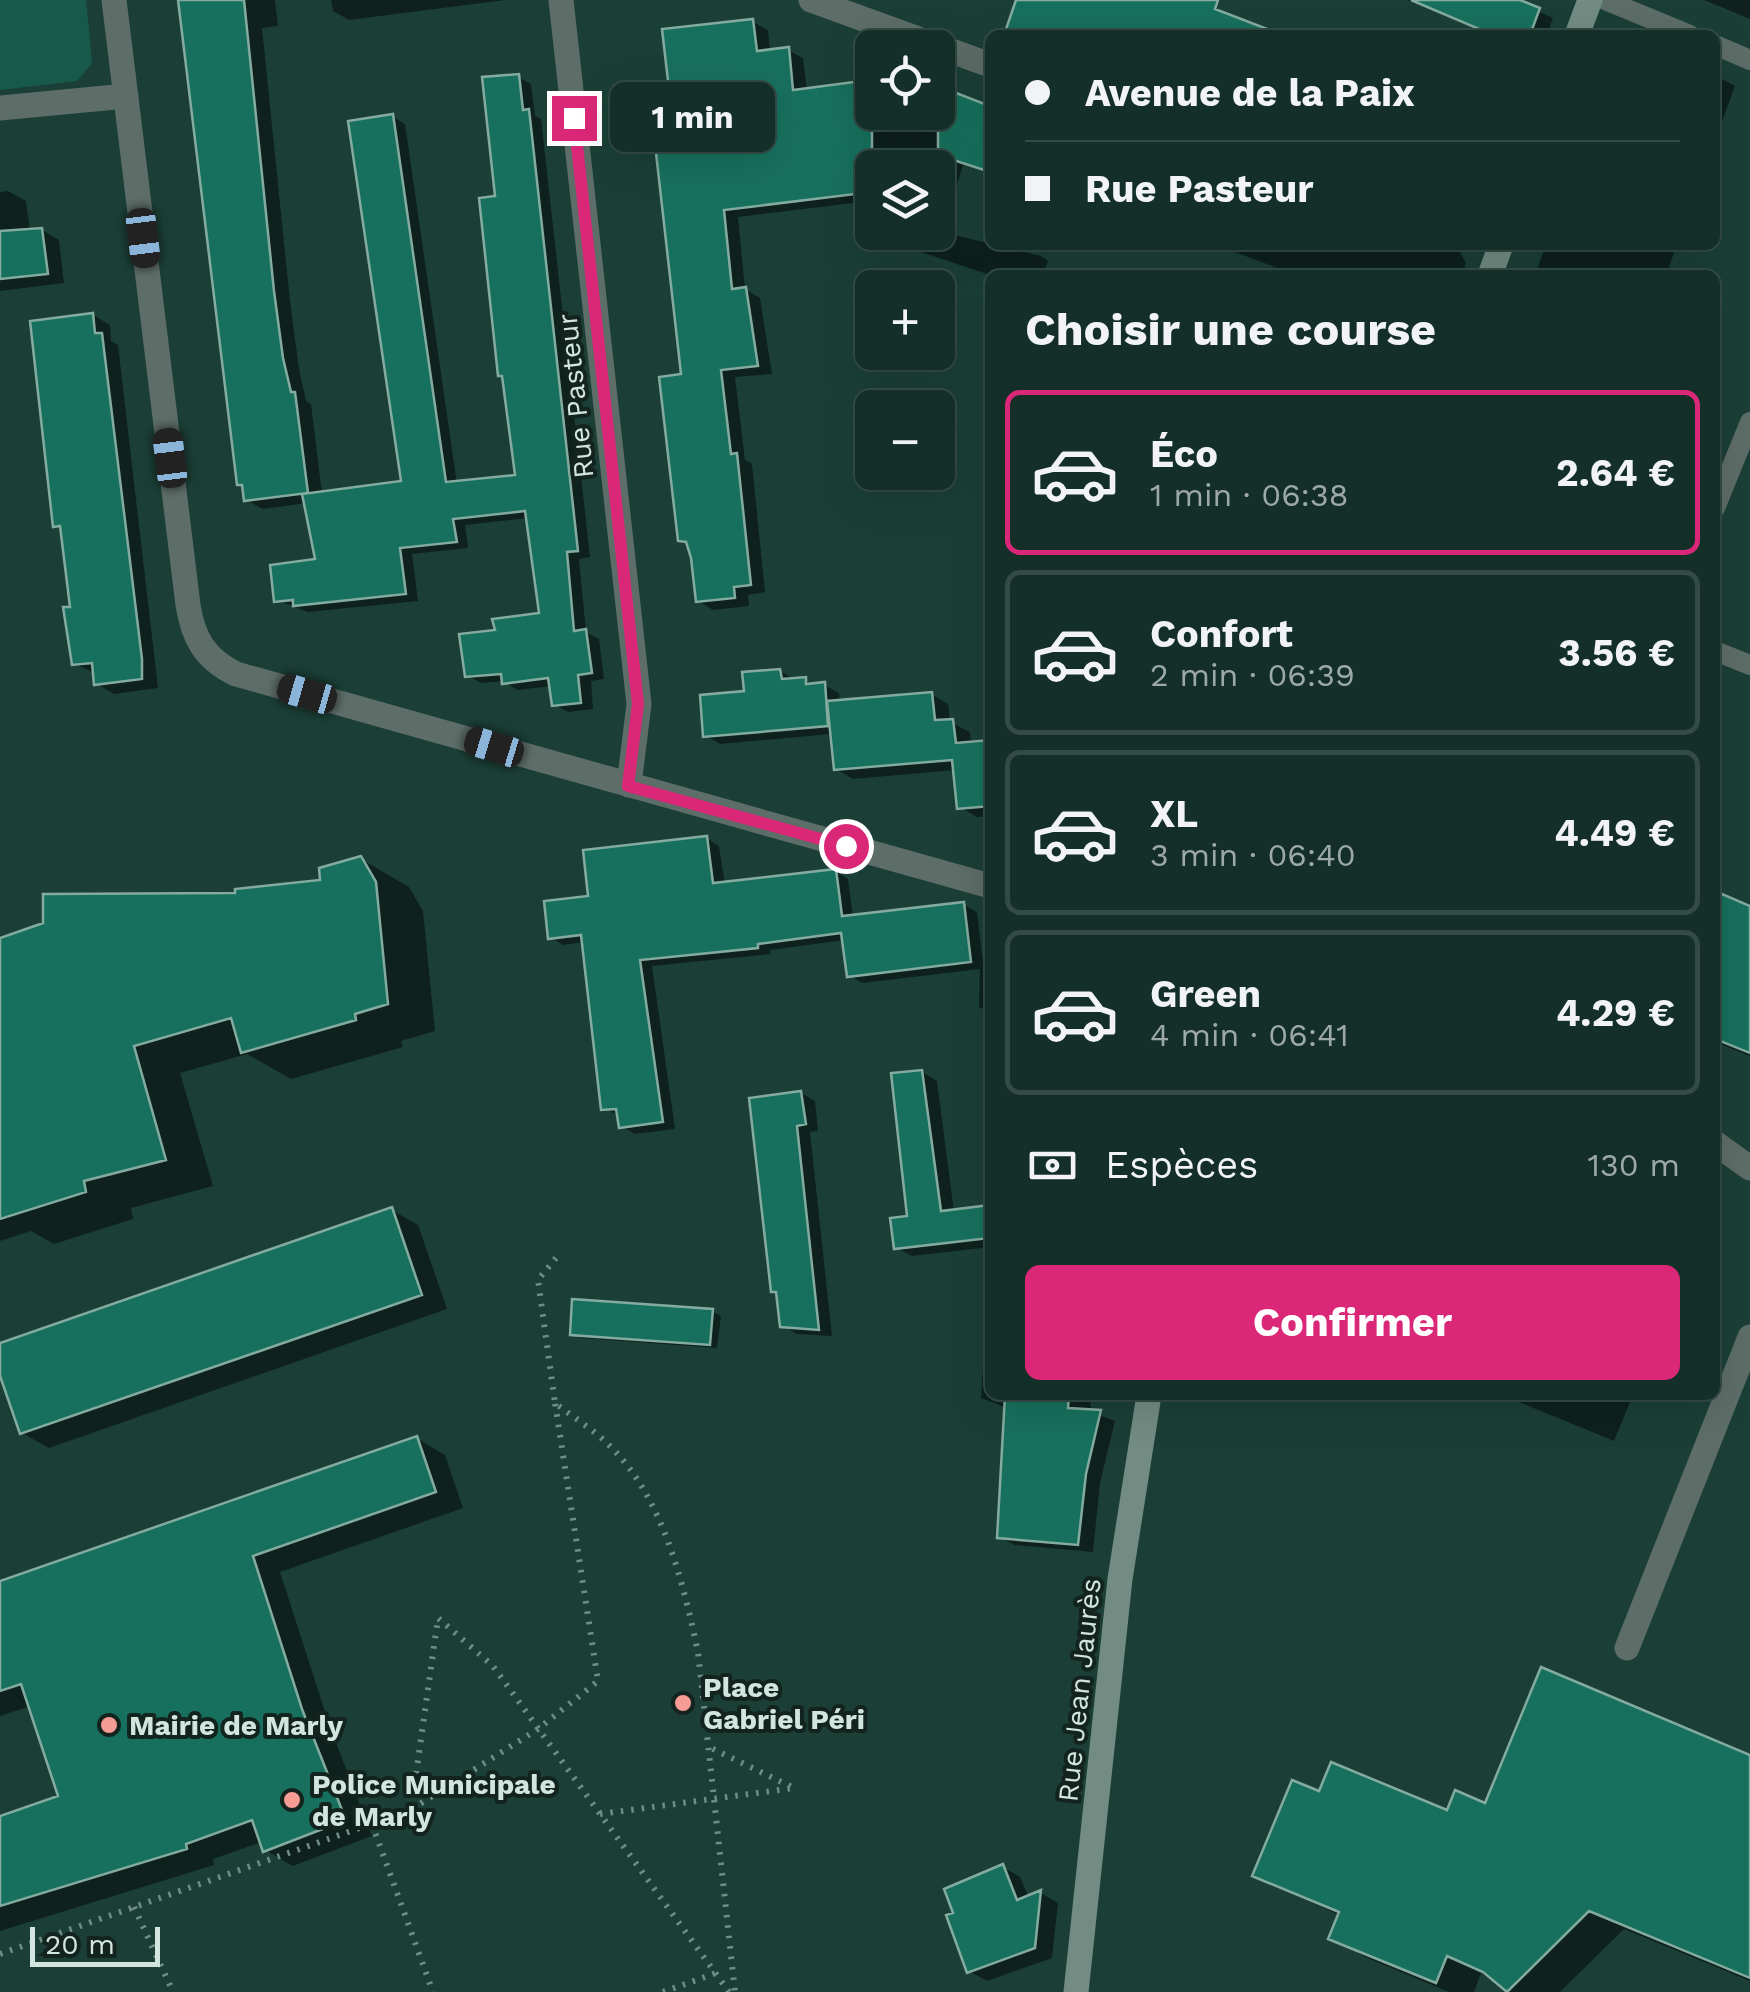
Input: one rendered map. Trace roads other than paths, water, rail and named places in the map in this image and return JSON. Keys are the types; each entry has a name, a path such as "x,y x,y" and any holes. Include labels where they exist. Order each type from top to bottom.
{"main road":[{"path":"1579,30 1590,0"},
{"name":"Rue Jean Jaurès","path":"1076,1992 1126,1532 1149,1400"}],"street":[{"path":"114,0 188,605 197,640 206,654 236,674 985,885"},
{"name":"Rue Pasteur","path":"562,0 638,704 628,786"},
{"path":"811,0 985,63"},
{"path":"0,108 126,96"},
{"path":"1720,1147 1750,1168"},
{"path":"1627,1648 1750,1337"}],"lane":[{"path":"1605,0 1678,30"},
{"path":"1720,47 1750,60"},
{"path":"1720,496 1750,422"},
{"path":"1720,653 1750,664"}],"place":[{"name":"Place Gabriel Péri","path":"683,1703"},
{"name":"Mairie de Marly","path":"109,1725"},
{"name":"Police Municipale de Marly","path":"292,1800"}]}
